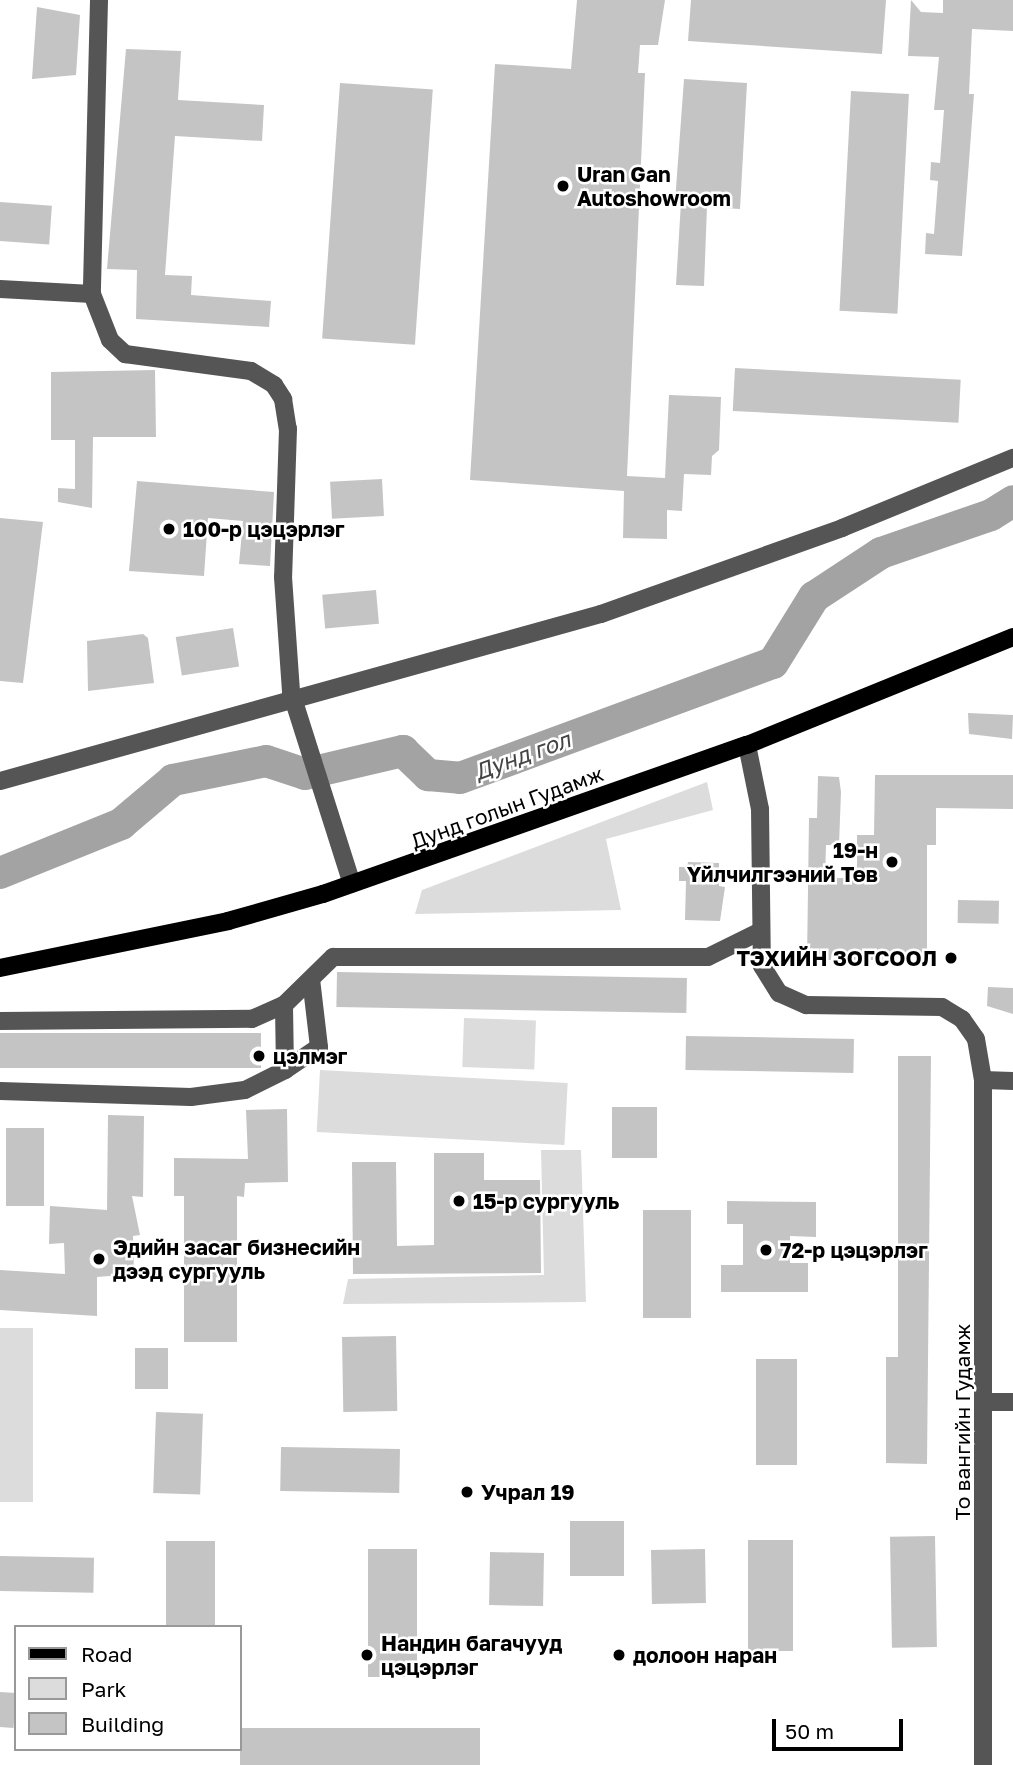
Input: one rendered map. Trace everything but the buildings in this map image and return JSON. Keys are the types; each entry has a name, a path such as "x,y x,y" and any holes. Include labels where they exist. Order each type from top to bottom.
{"main road":[{"name":"Дунд голын Гудамж","path":"0,968 228,921 352,884 747,745 1013,637"}],"street":[{"path":"99,0 92,293 110,341 125,354 251,371 274,385 283,399 288,429 283,577 293,699 352,884"},
{"path":"0,289 92,293"},
{"path":"0,781 613,610 842,528 1013,458"},
{"name":"То вангийн Гудамж","path":"747,745 760,809 759,932 762,966 779,993 806,1005 942,1007 962,1019 976,1039 983,1080 986,1402 984,1765"},
{"path":"0,1021 252,1019 284,1005 333,957 708,957 759,932"},
{"path":"0,1091 191,1097 245,1090 285,1070 319,1047 311,979"},
{"path":"284,1005 285,1070"},
{"path":"983,1080 1013,1081"},
{"path":"986,1402 1013,1402"}],"green space":[{"path":"707,782 713,810 606,839 621,910 415,914 422,890"},
{"path":"464,1018 536,1021 534,1069 462,1067"},
{"path":"320,1070 568,1083 564,1145 317,1132"},
{"path":"541,1150 581,1150 586,1302 343,1304 348,1279 544,1275"},
{"path":"0,1328 33,1328 33,1502 0,1502"}],"waterway":[{"name":"Дунд гол","path":"0,873 121,824 173,780 266,761 305,774 403,751 428,775 460,778 773,663 814,597 881,553 991,515 1013,501"}],"place":[{"name":"Uran Gan Autoshowroom","path":"563,186"},
{"name":"100-р цэцэрлэг","path":"169,529"},
{"name":"19-н Үйлчилгээний Төв","path":"892,862"},
{"name":"ТЭХИЙН ЗОГСООЛ","path":"951,958"},
{"name":"цэлмэг","path":"259,1056"},
{"name":"15-р сургууль","path":"459,1201"},
{"name":"72-р цэцэрлэг","path":"766,1250"},
{"name":"Эдийн засаг бизнесийн дээд сургууль","path":"99,1259"},
{"name":"Учрал 19","path":"467,1492"},
{"name":"Нандин багачууд цэцэрлэг","path":"367,1655"},
{"name":"долоон наран","path":"619,1655"}]}
